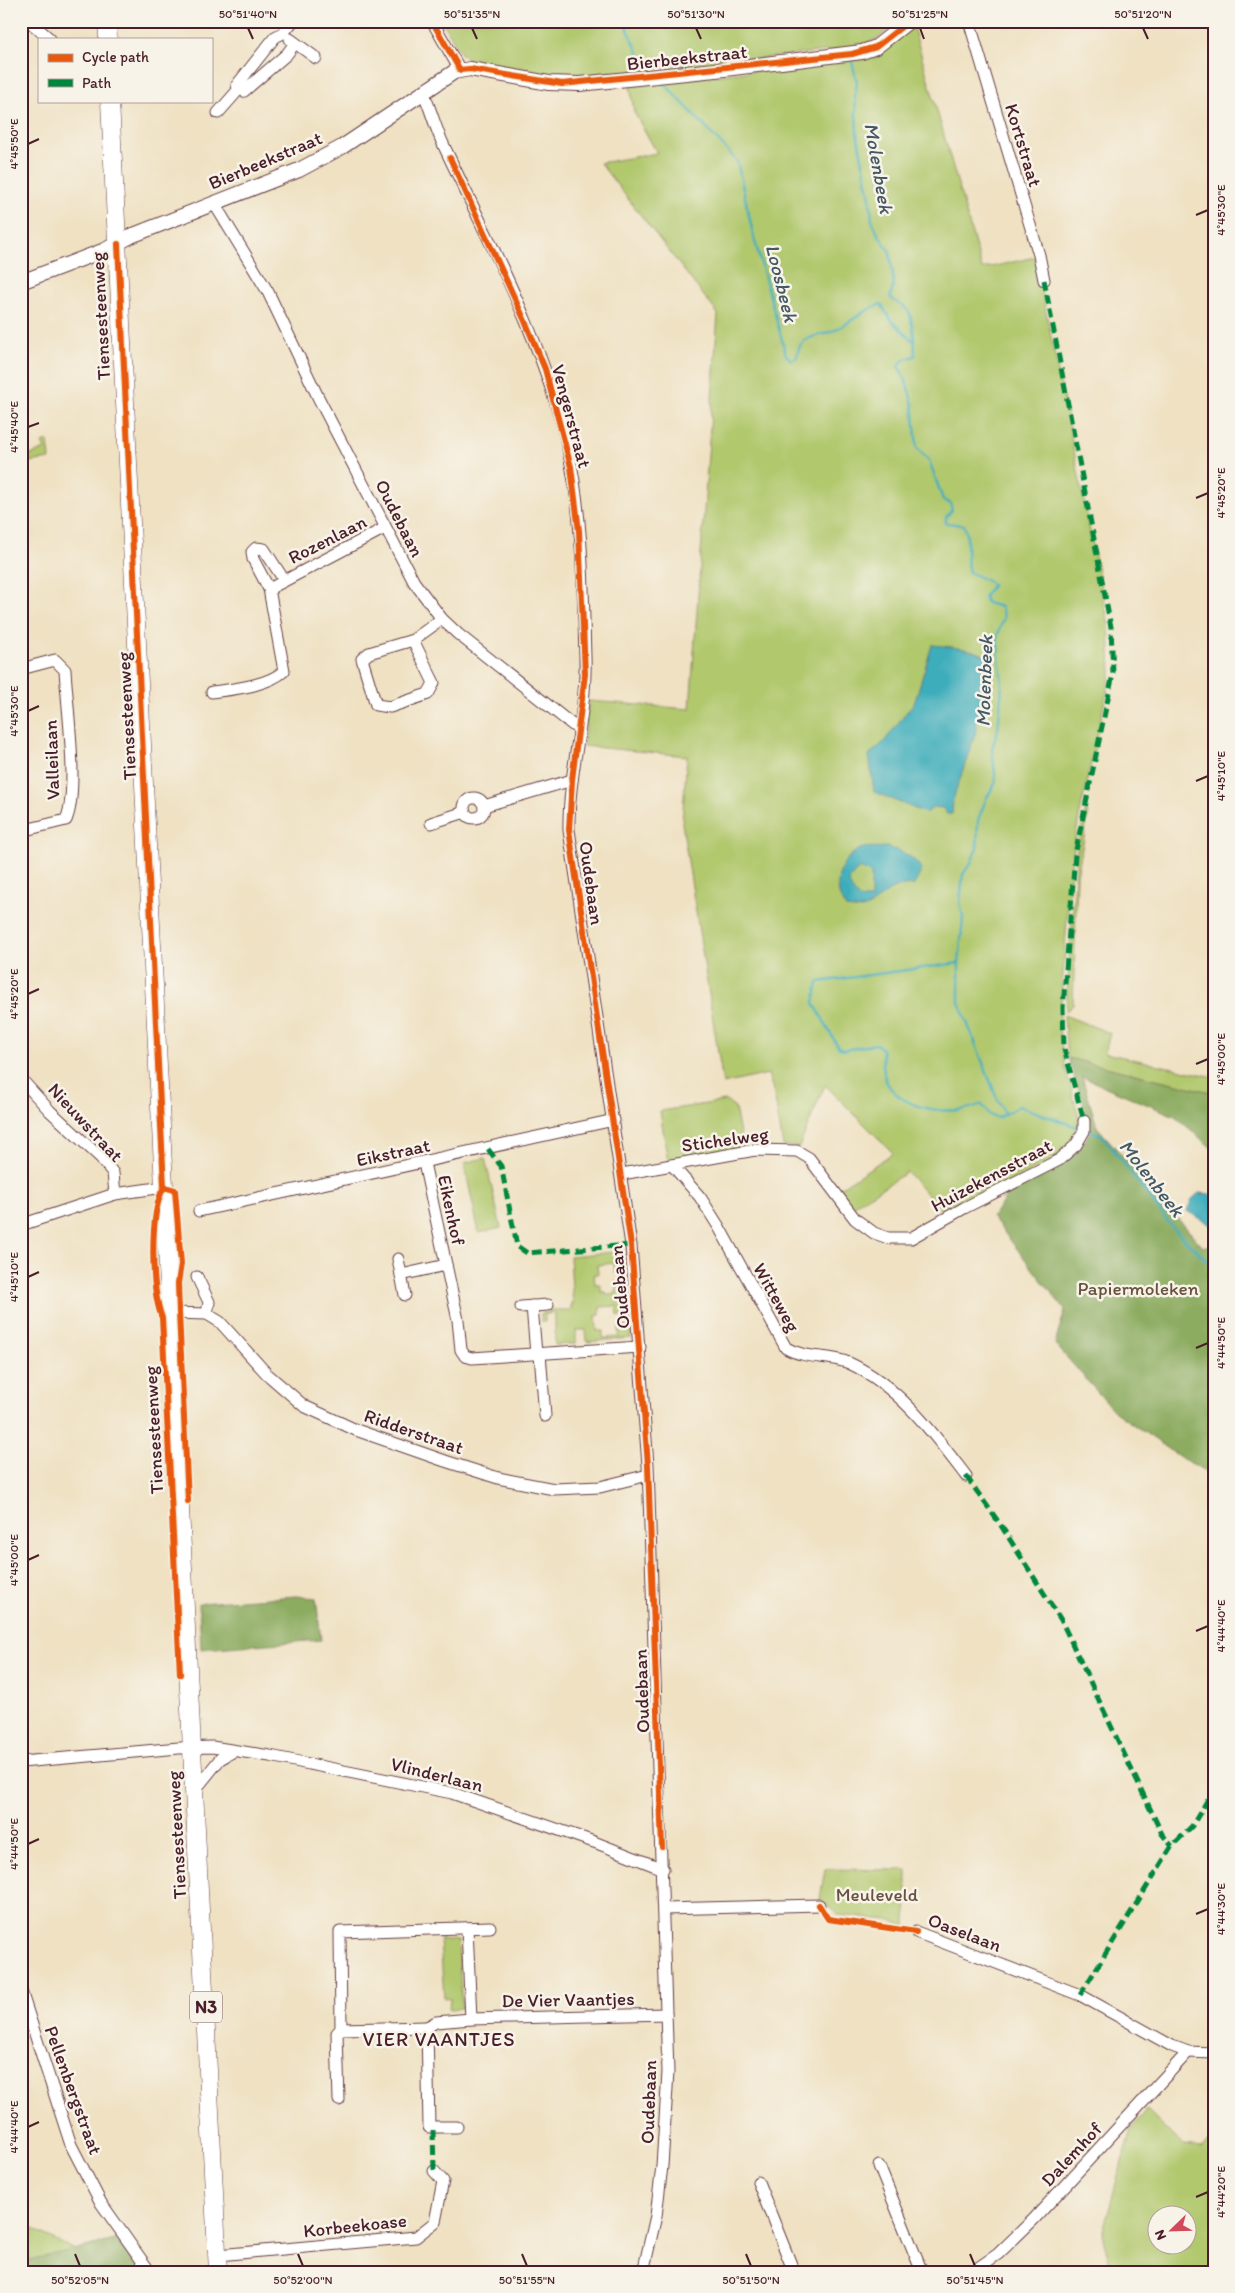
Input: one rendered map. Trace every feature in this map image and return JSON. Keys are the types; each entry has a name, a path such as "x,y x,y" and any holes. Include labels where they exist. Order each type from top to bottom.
{"main road":[{"path":"108,21 108,38"},
{"name":"Tiensesteenweg","path":"110,102 218,2264"}],"street":[{"path":"29,21 49,38"},
{"path":"293,21 283,33 275,37 237,85 244,91 288,54 295,43"},
{"path":"432,21 460,70"},
{"name":"Bierbeekstraat","path":"21,282 118,244 131,236 299,170 342,147 448,74 460,70 470,69 562,84 725,69 862,52 876,47 909,21"},
{"name":"Kortstraat","path":"969,21 1039,255 1044,280"},
{"path":"283,33 316,58"},
{"path":"218,113 240,88"},
{"name":"Vengerstraat","path":"423,92 444,146 527,323 545,369 566,442 578,513 582,579 585,674 579,730"},
{"name":"Oudebaan","path":"214,203 268,292 414,582 442,619 458,634 579,730 572,780 569,819 570,844 614,1120 631,1245 648,1475 663,1869 668,2072 662,2166 656,2216 644,2272"},
{"name":"Rozenlaan","path":"269,588 386,528"},
{"name":"Rozenlaan","path":"212,692 232,689 277,677 284,672 269,588 253,559 252,552 256,548 264,548 269,553 284,580"},
{"path":"413,640 434,682 428,694 390,707 376,705 362,660 369,653 413,640 442,619"},
{"name":"Valleilaan","path":"21,669 55,660 65,670 72,783 70,810 66,820 21,832"},
{"path":"431,824 465,812 470,817 476,818 482,814 484,806 572,780"},
{"name":"Nieuwstraat","path":"21,1079 50,1111 101,1158 113,1173 115,1194"},
{"name":"Eikstraat","path":"199,1211 614,1120"},
{"name":"Huizekensstraat","path":"895,1239 911,1238 964,1208 1059,1160 1076,1145 1084,1131 1084,1121"},
{"name":"Stichelweg","path":"672,1165 755,1150 797,1151 809,1158 855,1219 874,1233 895,1239"},
{"name":"Eikenhof","path":"424,1163 458,1320 461,1350 465,1356 472,1358 640,1347"},
{"path":"622,1174 672,1165"},
{"name":"Witteweg","path":"672,1165 700,1197 720,1226 786,1348 794,1353 847,1362 878,1380 914,1412 966,1476"},
{"path":"21,1225 115,1194 164,1187"},
{"path":"398,1259 405,1295"},
{"name":"Eikenhof","path":"401,1275 446,1265"},
{"path":"171,1313 206,1314 209,1302 197,1277"},
{"path":"545,1416 538,1354 527,1307 548,1305"},
{"name":"Ridderstraat","path":"206,1314 220,1322 266,1374 304,1406 356,1430 498,1478 554,1489 600,1487 648,1475"},
{"name":"Vlinderlaan","path":"21,1762 193,1748 275,1757 452,1793 594,1842 663,1869"},
{"path":"195,1790 220,1759 234,1751"},
{"path":"664,1909 820,1905"},
{"path":"339,2100 337,2033 342,2029 340,1932 490,1927"},
{"path":"467,1928 471,2019"},
{"name":"Oaselaan","path":"916,1932 1080,1995 1155,2038 1188,2052 1214,2053"},
{"name":"Pellenbergstraat","path":"21,1991 71,2145 102,2203 150,2272"},
{"name":"De Vier Vaantjes","path":"342,2029 427,2027 436,2022 471,2019 666,2014"},
{"path":"427,2027 429,2126 457,2127"},
{"name":"Dalemhof","path":"972,2272 998,2254 1034,2219 1188,2052"},
{"path":"879,2166 922,2272"},
{"name":"Korbeekoase","path":"218,2264 416,2238 435,2222 443,2181 434,2170"},
{"path":"758,2182 794,2272"}],"green space":[{"path":"442,21 900,21 878,38 854,48 563,80 473,63 462,55"},
{"path":"913,26 982,269 1035,257 1109,626 1111,673 1079,817 1071,865 1059,1029 1065,1067 1079,1117 1079,1134 1059,1157 945,1215 907,1172 850,1208 837,1190 893,1153 825,1085 799,1147 783,1146 774,1093 768,1074 723,1084 682,823 687,756 583,746 589,701 690,709 718,314 600,163 657,153 634,112 630,85 862,59 875,54"},
{"path":"48,441 50,459 21,463 21,459 45,449 42,443"},
{"path":"1086,809 1088,815 1077,876 1073,1005 1066,1011 1077,849"},
{"path":"1064,1015 1110,1033 1105,1053 1214,1077 1214,1093 1067,1058"},
{"name":"Papiermoleken","path":"1068,1058 1214,1093 1214,1150 1175,1116 1082,1077 1097,1127 1203,1247 1214,1246 1214,1475 1183,1459 1115,1412 1055,1344 1065,1310 992,1217 1015,1187 1029,1177 1071,1155 1087,1138 1091,1126"},
{"path":"726,1101 735,1108 743,1150 668,1162 660,1111"},
{"path":"485,1158 501,1228 479,1233 464,1163"},
{"path":"625,1251 627,1272 615,1273 614,1263 597,1265 598,1274 594,1274 595,1284 601,1284 601,1292 606,1292 607,1295 616,1294 616,1282 628,1282 630,1316 618,1316 617,1306 600,1307 600,1315 596,1316 597,1331 603,1331 603,1338 619,1337 619,1327 631,1326 631,1338 587,1342 586,1330 576,1330 576,1344 555,1345 555,1313 545,1314 545,1322 541,1322 541,1313 550,1312 550,1310 571,1310 571,1305 573,1305 570,1256"},
{"path":"296,1596 316,1598 321,1640 201,1649 199,1603"},
{"name":"Meuleveld","path":"825,1869 907,1870 906,1926 888,1920 838,1915 820,1899"},
{"path":"440,1939 458,1941 462,2008 449,2009 450,1999 444,1998"},
{"path":"1147,2110 1184,2146 1202,2148 1214,2137 1214,2272 1112,2271 1102,2234 1131,2129"},
{"path":"21,2222 76,2251 21,2262"},
{"path":"119,2239 141,2272 21,2272 21,2262"}],"water":[{"path":"932,645 970,650 992,659 981,696 975,735 953,800 952,814 947,814 943,808 935,807 925,813 874,792 869,755 883,743 915,701"},
{"path":"888,847 908,855 919,865 922,870 914,885 893,889 871,905 862,909 846,908 841,900 838,883 839,875 846,860 860,849","holes":["860,868 871,874 871,899 860,899 851,887 851,876"]},
{"path":"1199,1193 1210,1194 1214,1199 1214,1230 1209,1224 1187,1211 1192,1199"}],"waterway":[{"name":"Loosbeek","path":"624,21 645,67"},
{"name":"Molenbeek","path":"852,62 857,82 855,95 857,133 870,198 872,220 878,234 890,252 894,285 890,297 907,309 912,324 915,356 905,359 898,366 905,378 913,404 917,448 929,460 943,500 950,503 952,510 946,517 946,523 964,525 967,536 969,572 993,584 984,597 987,603 1001,607 1004,617 997,637 1002,684 998,730 992,748 996,782 987,797 978,820 977,848 971,863 963,874 960,902 963,917 959,963 818,982 814,1003 838,1047 844,1050 877,1044 882,1049 885,1079 895,1092 905,1100 930,1109 944,1110 958,1110 981,1104 991,1116 998,1118 1019,1106 1080,1128"},
{"name":"Loosbeek","path":"664,83 737,161 753,234 786,355 791,360 796,358 801,344 808,339 837,329 874,306 881,304 891,320 912,340"},
{"name":"Molenbeek","path":"959,963 959,1002 1004,1112"},
{"name":"Molenbeek","path":"1088,1130 1102,1135 1173,1228 1214,1267"}],"marked path":[{"path":"1044,280 1111,627 1113,674 1075,855 1063,1008 1064,1049 1084,1121"},
{"path":"488,1149 501,1166 517,1246 527,1253 631,1245"},
{"path":"966,1476 1000,1524 1061,1620 1162,1834 1172,1846"},
{"path":"1080,1995 1172,1846 1192,1826 1214,1789"},
{"path":"433,2130 434,2171"}],"cycle path":[{"path":"432,21 460,70 470,69 562,84 852,54 876,47 909,21"},
{"path":"450,158 545,369 571,467 579,531 585,674 572,780 569,830 631,1245 648,1465 662,1847"},
{"path":"118,244 164,1187 156,1214 153,1252 158,1305 162,1318 180,1674"},
{"path":"164,1187 175,1190 181,1264 178,1283 188,1501"},
{"path":"819,1905 828,1919 916,1932"}],"district":[{"name":"VIER VAANTJES","path":"439,2039"}]}
